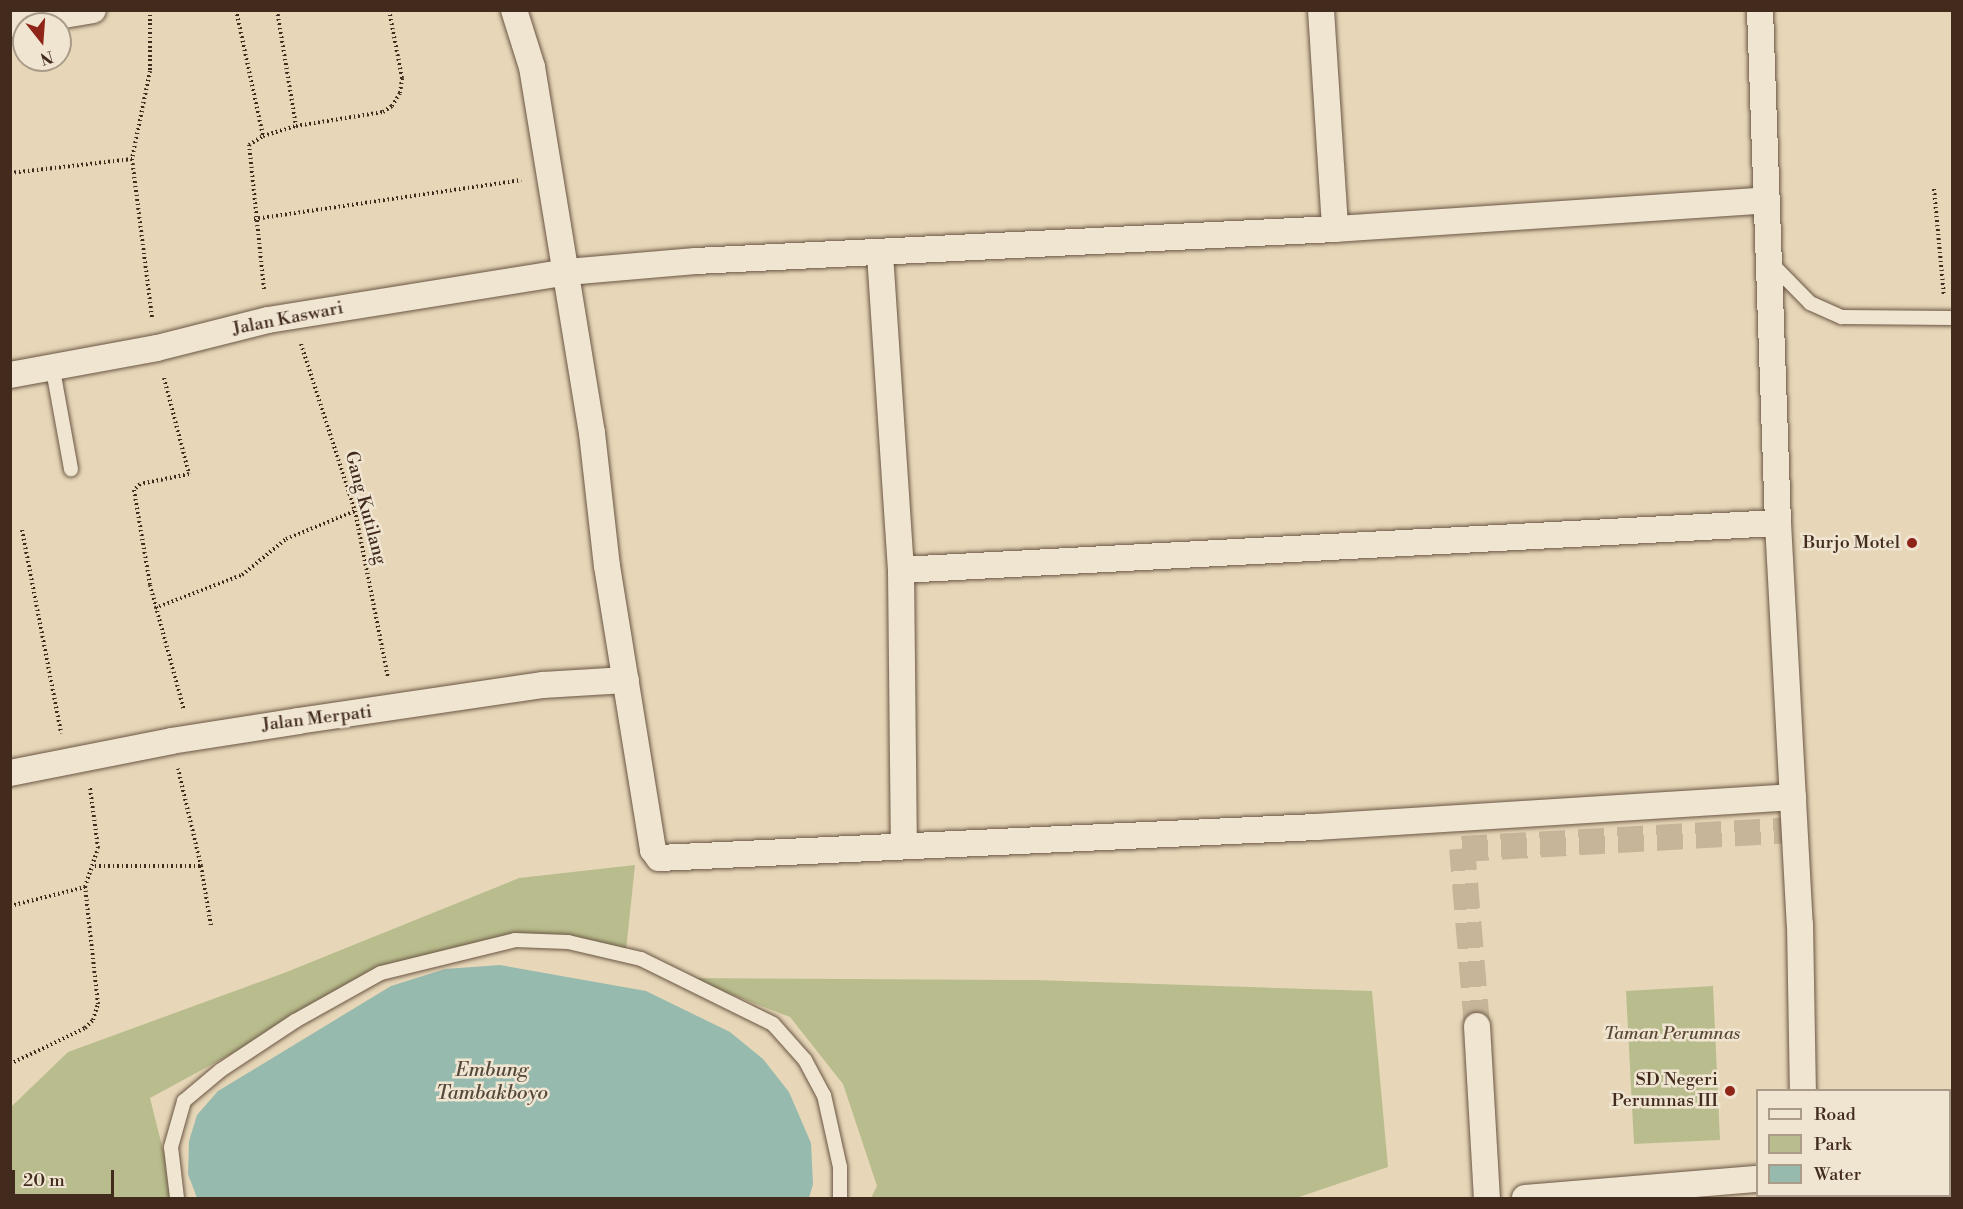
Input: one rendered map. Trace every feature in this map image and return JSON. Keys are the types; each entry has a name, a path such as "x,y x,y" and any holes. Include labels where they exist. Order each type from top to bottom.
{"street":[{"path":"10,24 93,10"},
{"path":"514,10 532,67 567,272 653,850 659,858 1317,827 1793,797"},
{"path":"1321,10 1335,229"},
{"path":"1760,10 1778,523 1793,797 1803,1089"},
{"name":"Jalan Kaswari","path":"10,375 53,370 280,319 567,272 696,261 880,255 1335,229 1766,200"},
{"path":"880,255 901,570 904,846"},
{"path":"901,570 1778,523"},
{"name":"Jalan Merpati","path":"10,773 181,739 389,710 543,685 626,680"},
{"path":"1477,1026 1487,1198"},
{"path":"1525,1198 1756,1179"}],"lane":[{"path":"1768,260 1810,303 1842,317 1949,318"},
{"path":"53,370 71,469"},
{"path":"177,1198 171,1147 184,1101 221,1070 294,1021 381,973 515,940 568,942 641,959 773,1024 805,1060 824,1095 840,1167 840,1198"}],"path":[{"path":"150,10 150,71 132,159 157,348 189,472 134,487 181,739 211,926"},
{"path":"236,10 262,136 296,126 383,112 392,106 400,93 402,78 389,10"},
{"path":"277,10 296,126"},
{"name":"Gang Kutilang","path":"262,136 253,141 248,154 254,219 280,319 355,511 387,662 389,710"},
{"path":"10,173 132,159"},
{"path":"254,219 550,176"},
{"path":"1934,189 1949,318"},
{"path":"155,608 242,575 293,535 355,511"},
{"path":"10,1064 85,1028 93,1020 98,987 85,887 95,866 98,832 75,759 22,530"},
{"path":"95,866 201,866"},
{"path":"10,906 85,887"}],"green space":[{"path":"635,865 625,960 527,939 362,983 150,1098 175,1198 11,1198 11,1107 68,1052 284,973 519,878"},
{"path":"688,978 1035,980 1372,991 1388,1167 1296,1198 871,1198 877,1186 843,1084 790,1017"},
{"name":"Taman Perumnas","path":"1713,986 1720,1140 1634,1144 1626,991"}],"water":[{"name":"Embung Tambakboyo","path":"500,965 646,991 730,1032 763,1059 789,1092 811,1143 813,1184 809,1198 197,1198 188,1174 189,1141 197,1115 218,1091 391,986 445,969"}],"tunnel":[{"path":"1477,1026 1462,849 1795,830"}],"place":[{"name":"Burjo Motel","path":"1912,543"},
{"name":"SD Negeri Perumnas III","path":"1730,1091"}]}
